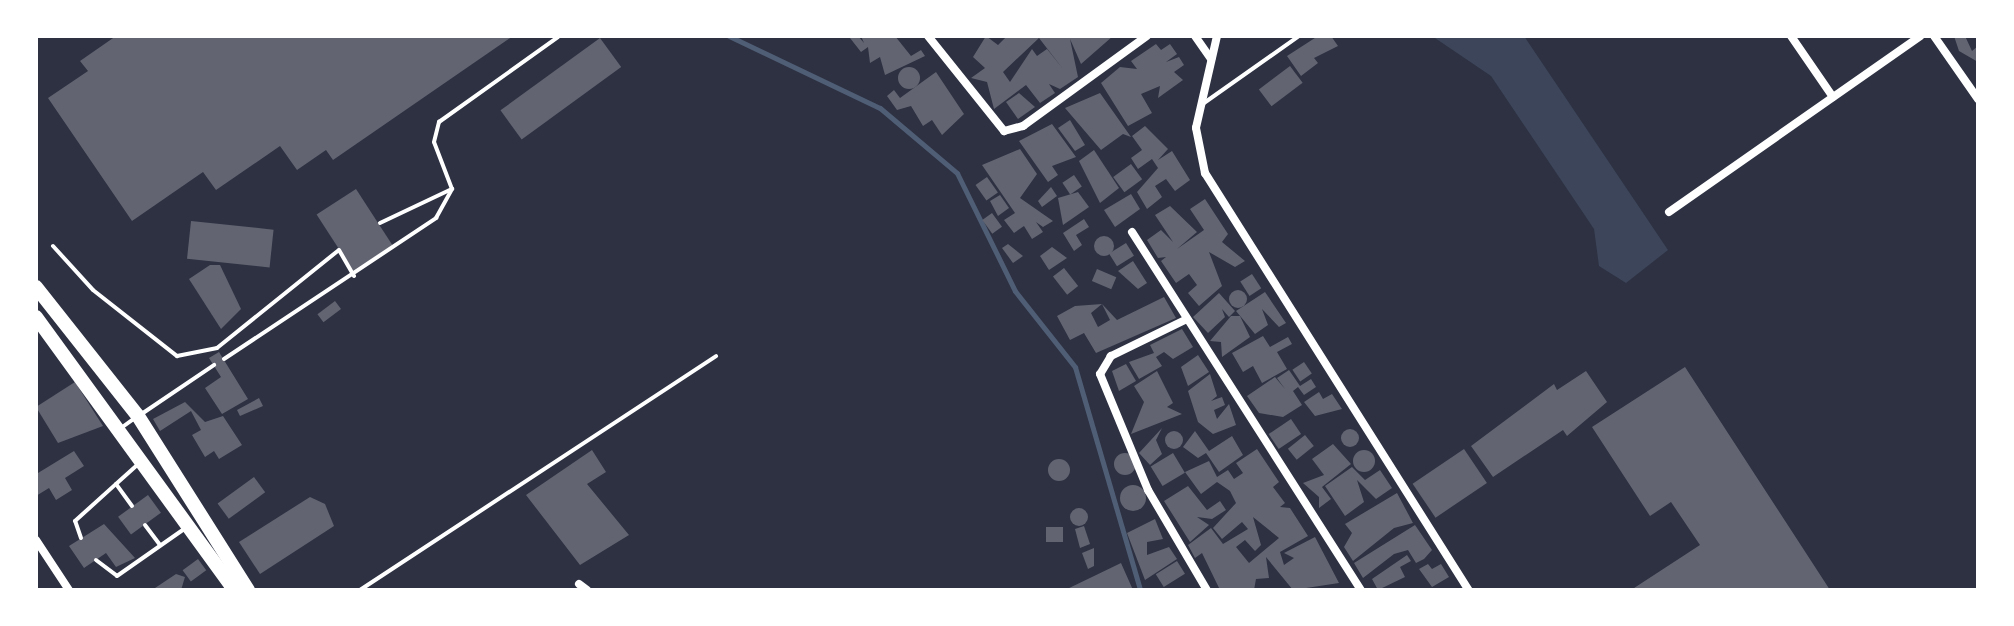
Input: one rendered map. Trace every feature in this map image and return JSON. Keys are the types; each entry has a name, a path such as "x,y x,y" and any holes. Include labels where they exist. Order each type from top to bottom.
{"main road":[{"path":"36,287 138,416 248,590"},
{"path":"36,317 121,428 234,590"}],"street":[{"path":"931,37 1004,131 1023,126 1147,36"},
{"path":"1195,36 1211,59"},
{"path":"1217,36 1199,108 1197,150 1214,193 1469,590"},
{"path":"1791,36 1833,97"},
{"path":"1669,212 1920,36"},
{"path":"1934,36 1978,99"},
{"path":"1132,232 1361,590"},
{"path":"1187,319 1101,366 1148,490 1207,590"},
{"path":"36,540 69,590"}],"lane":[{"path":"1199,108 1299,36"},
{"path":"224,359 354,276 436,218 452,189 434,142 439,122 558,37"},
{"path":"380,223 452,189"},
{"path":"53,246 166,351 193,357 217,348 339,250 354,276"},
{"path":"360,590 716,356"},
{"path":"121,428 214,365"},
{"path":"81,538 75,521 142,459"},
{"path":"116,484 132,506"},
{"path":"145,525 160,546"},
{"path":"96,560 117,576 189,526"}],"shaded area":[{"path":"1432,36 1524,36 1668,250 1626,283 1599,266 1594,229 1491,76"}],"building":[{"path":"116,36 513,36 333,160 326,150 297,170 280,146 216,190 203,172 132,221 48,98 88,71 80,61"},
{"path":"858,36 864,43 861,36 895,36 911,56 921,50 925,56 885,75 880,57 870,63 868,47 861,52 850,38"},
{"path":"986,36 998,45 1007,36 1113,36 1081,64 1070,39 1078,77 1060,89 1049,84 1055,93 1040,103 1026,85 994,109 987,82 971,78 985,68 973,57","holes":["1039,38 1063,69 1047,49 1037,56 1032,49 1010,82 1003,72"]},
{"path":"1318,36 1331,36 1338,46 1314,58 1318,63 1301,76 1287,56"},
{"path":"1954,36 1965,36 1972,51 1978,46 1978,62 1959,51"},
{"path":"600,38 621,67 522,139 500,110"},
{"path":"1156,44 1161,50 1170,44 1177,54 1166,62 1179,57 1184,65 1174,72 1183,80 1158,98 1160,86 1141,94 1152,113 1128,126 1101,83 1120,67 1137,69 1131,61"},
{"path":"1290,66 1303,83 1271,106 1259,89"},
{"path":"905,67 913,67 920,78 913,89 905,89 898,82 898,74"},
{"path":"936,72 964,114 942,135 932,120 923,126 911,106 897,110 887,96 894,90 900,98"},
{"path":"1019,93 1035,107 1018,119 1006,102"},
{"path":"1100,93 1131,137 1123,134 1101,150 1065,108"},
{"path":"1070,120 1085,145 1075,151 1058,128"},
{"path":"1052,124 1076,157 1052,166 1058,175 1048,182 1019,141"},
{"path":"1145,126 1168,149 1158,160 1172,151 1190,180 1175,191 1166,179 1155,186 1162,197 1147,209 1137,192 1158,168 1152,159 1138,169 1131,158 1142,150 1132,136"},
{"path":"1020,149 1037,174 1020,198 1053,221 1043,227 1036,222 1043,232 1032,239 1024,226 1014,233 1004,220 1015,213 982,165"},
{"path":"1094,150 1119,188 1100,203 1079,161"},
{"path":"1131,164 1142,179 1124,192 1113,177"},
{"path":"1074,175 1082,187 1070,194 1062,183"},
{"path":"987,177 998,193 986,201 976,185"},
{"path":"1051,187 1057,196 1042,207 1038,201"},
{"path":"356,189 392,245 353,271 317,215"},
{"path":"1078,192 1089,207 1063,225 1058,198"},
{"path":"1131,194 1140,209 1115,227 1104,210"},
{"path":"1000,195 1009,208 998,216 990,201"},
{"path":"1205,199 1228,234 1222,242 1245,261 1235,267 1209,252 1222,286 1199,306 1188,293 1197,285 1189,274 1176,283 1161,261 1166,257 1158,258 1147,240 1161,230 1173,242 1155,215 1170,206 1197,232 1177,249 1204,230 1190,209"},
{"path":"992,213 1002,227 992,234 982,220"},
{"path":"1084,219 1089,227 1076,235 1082,245 1074,251 1063,233"},
{"path":"191,221 274,230 270,267 187,259"},
{"path":"1104,236 1111,239 1114,246 1111,253 1104,256 1097,253 1094,246 1097,239"},
{"path":"1126,243 1134,256 1117,266 1109,254"},
{"path":"1008,244 1023,256 1013,263 1002,248"},
{"path":"1052,247 1067,258 1049,270 1040,256"},
{"path":"1133,261 1147,283 1138,289 1118,271"},
{"path":"210,265 220,265 241,309 221,329 189,279"},
{"path":"1064,268 1078,286 1067,295 1053,277"},
{"path":"1097,269 1116,277 1111,289 1092,281"},
{"path":"1252,274 1261,288 1250,296 1240,282"},
{"path":"1238,290 1247,299 1238,308 1229,299"},
{"path":"1265,292 1286,323 1279,327 1262,309 1268,325 1255,334 1236,311"},
{"path":"1219,293 1235,311 1229,317 1222,309 1225,317 1208,333 1193,317"},
{"path":"1164,297 1176,318 1096,353 1084,333 1070,340 1057,316 1075,306 1102,304 1117,320","holes":["1102,304 1110,320 1098,327 1091,313"]},
{"path":"335,301 341,309 323,322 317,314"},
{"path":"1231,316 1240,316 1250,337 1222,357 1221,342 1210,341"},
{"path":"1182,329 1193,347 1173,359 1164,352 1156,357 1162,366 1139,379 1129,362 1154,353 1150,345"},
{"path":"1263,336 1270,347 1288,337 1292,344 1277,352 1287,369 1262,383 1253,366 1243,372 1232,353"},
{"path":"219,352 248,399 222,414 205,388 221,377 209,358"},
{"path":"1198,355 1209,372 1188,386 1181,367"},
{"path":"1304,362 1312,374 1300,381 1292,370"},
{"path":"1126,364 1136,381 1119,391 1112,371"},
{"path":"1685,367 1830,590 1631,590 1700,545 1671,502 1650,516 1592,427"},
{"path":"1289,370 1300,386 1311,379 1316,387 1304,395 1298,387 1293,391 1302,405 1283,417 1259,413 1247,396 1275,377 1285,389 1277,378"},
{"path":"1157,371 1173,403 1167,407 1182,414 1131,434 1144,402 1134,386"},
{"path":"1586,371 1607,402 1567,436 1563,430 1493,477 1471,446 1554,384 1557,390"},
{"path":"1210,374 1217,396 1211,401 1222,397 1225,405 1214,410 1217,419 1229,404 1236,425 1213,434 1198,422 1188,391"},
{"path":"75,382 103,426 58,443 36,407"},
{"path":"1319,392 1323,399 1332,394 1342,409 1315,416 1304,402"},
{"path":"259,398 263,406 240,416 237,410"},
{"path":"185,402 205,422 223,416 242,445 219,459 214,451 205,457 192,435 201,430 191,411 160,431 153,419"},
{"path":"1291,419 1301,434 1279,449 1269,434"},
{"path":"1162,428 1156,440 1162,454 1150,465 1139,453"},
{"path":"1350,429 1359,438 1350,447 1341,438"},
{"path":"1174,431 1183,440 1174,449 1165,440"},
{"path":"1195,431 1209,451 1232,436 1243,455 1219,472 1206,453 1198,458 1183,447"},
{"path":"1305,435 1314,446 1297,460 1288,449"},
{"path":"1333,444 1351,464 1322,487 1331,499 1319,508 1319,497 1303,483 1324,475 1312,459"},
{"path":"1257,449 1279,482 1273,487 1285,503 1280,507 1290,508 1308,536 1280,552 1284,565 1294,558 1284,553 1315,537 1339,583 1293,590 1266,557 1269,578 1256,579 1254,590 1220,590 1202,553 1195,558 1188,545 1211,528 1223,544 1248,529 1242,522 1222,539 1213,528 1236,503 1230,491 1217,482 1201,494 1185,472 1209,461 1217,477 1228,470 1234,479 1243,473 1236,463","holes":["1253,517 1279,538 1249,563 1236,547 1245,540 1255,551 1261,545"]},
{"path":"1464,449 1487,483 1436,518 1413,484"},
{"path":"592,450 606,472 587,484 629,535 580,565 526,495"},
{"path":"1364,450 1372,453 1375,461 1372,469 1364,472 1356,469 1353,461 1356,453"},
{"path":"74,451 84,466 65,478 72,490 56,500 49,488 36,496 36,461 38,473"},
{"path":"1125,453 1133,456 1136,464 1133,472 1125,475 1117,472 1114,464 1117,456"},
{"path":"1173,453 1185,473 1163,486 1151,466"},
{"path":"1059,459 1067,462 1070,470 1067,478 1059,481 1051,478 1048,470 1051,462"},
{"path":"1352,467 1365,480 1380,470 1392,488 1376,499 1357,480 1364,502 1345,516 1325,486"},
{"path":"254,477 265,492 229,519 218,503"},
{"path":"1133,485 1142,489 1146,498 1142,507 1133,511 1124,507 1120,498 1124,489"},
{"path":"1188,486 1207,510 1220,501 1226,510 1212,519 1197,517 1209,525 1190,542 1164,501"},
{"path":"1397,493 1413,523 1394,528 1353,561 1344,547 1352,533 1345,524"},
{"path":"148,495 161,513 131,535 118,517"},
{"path":"310,497 325,504 334,526 260,574 239,542"},
{"path":"1079,508 1088,517 1079,526 1070,517"},
{"path":"1155,519 1163,539 1147,542 1147,555 1169,547 1177,559 1145,580 1127,533"},
{"path":"104,524 135,558 116,567 106,553 84,568 69,546"},
{"path":"1415,525 1432,550 1424,559 1416,563 1408,550 1394,554 1363,578 1354,563"},
{"path":"1084,526 1090,544 1080,548 1075,529"},
{"path":"1046,527 1063,527 1063,542 1046,542"},
{"path":"1094,548 1094,566 1088,569 1082,553"},
{"path":"1407,555 1411,561 1400,567 1405,577 1378,590 1372,579"},
{"path":"198,559 206,570 191,581 183,570"},
{"path":"1177,561 1185,574 1164,587 1156,574"},
{"path":"1121,563 1133,590 1065,590 1092,577"},
{"path":"1428,564 1432,569 1441,564 1449,577 1432,587 1419,569"},
{"path":"176,574 185,577 181,590 152,590"}],"waterway":[{"path":"729,36 880,108 957,173 1015,291 1075,367 1140,590"}]}
